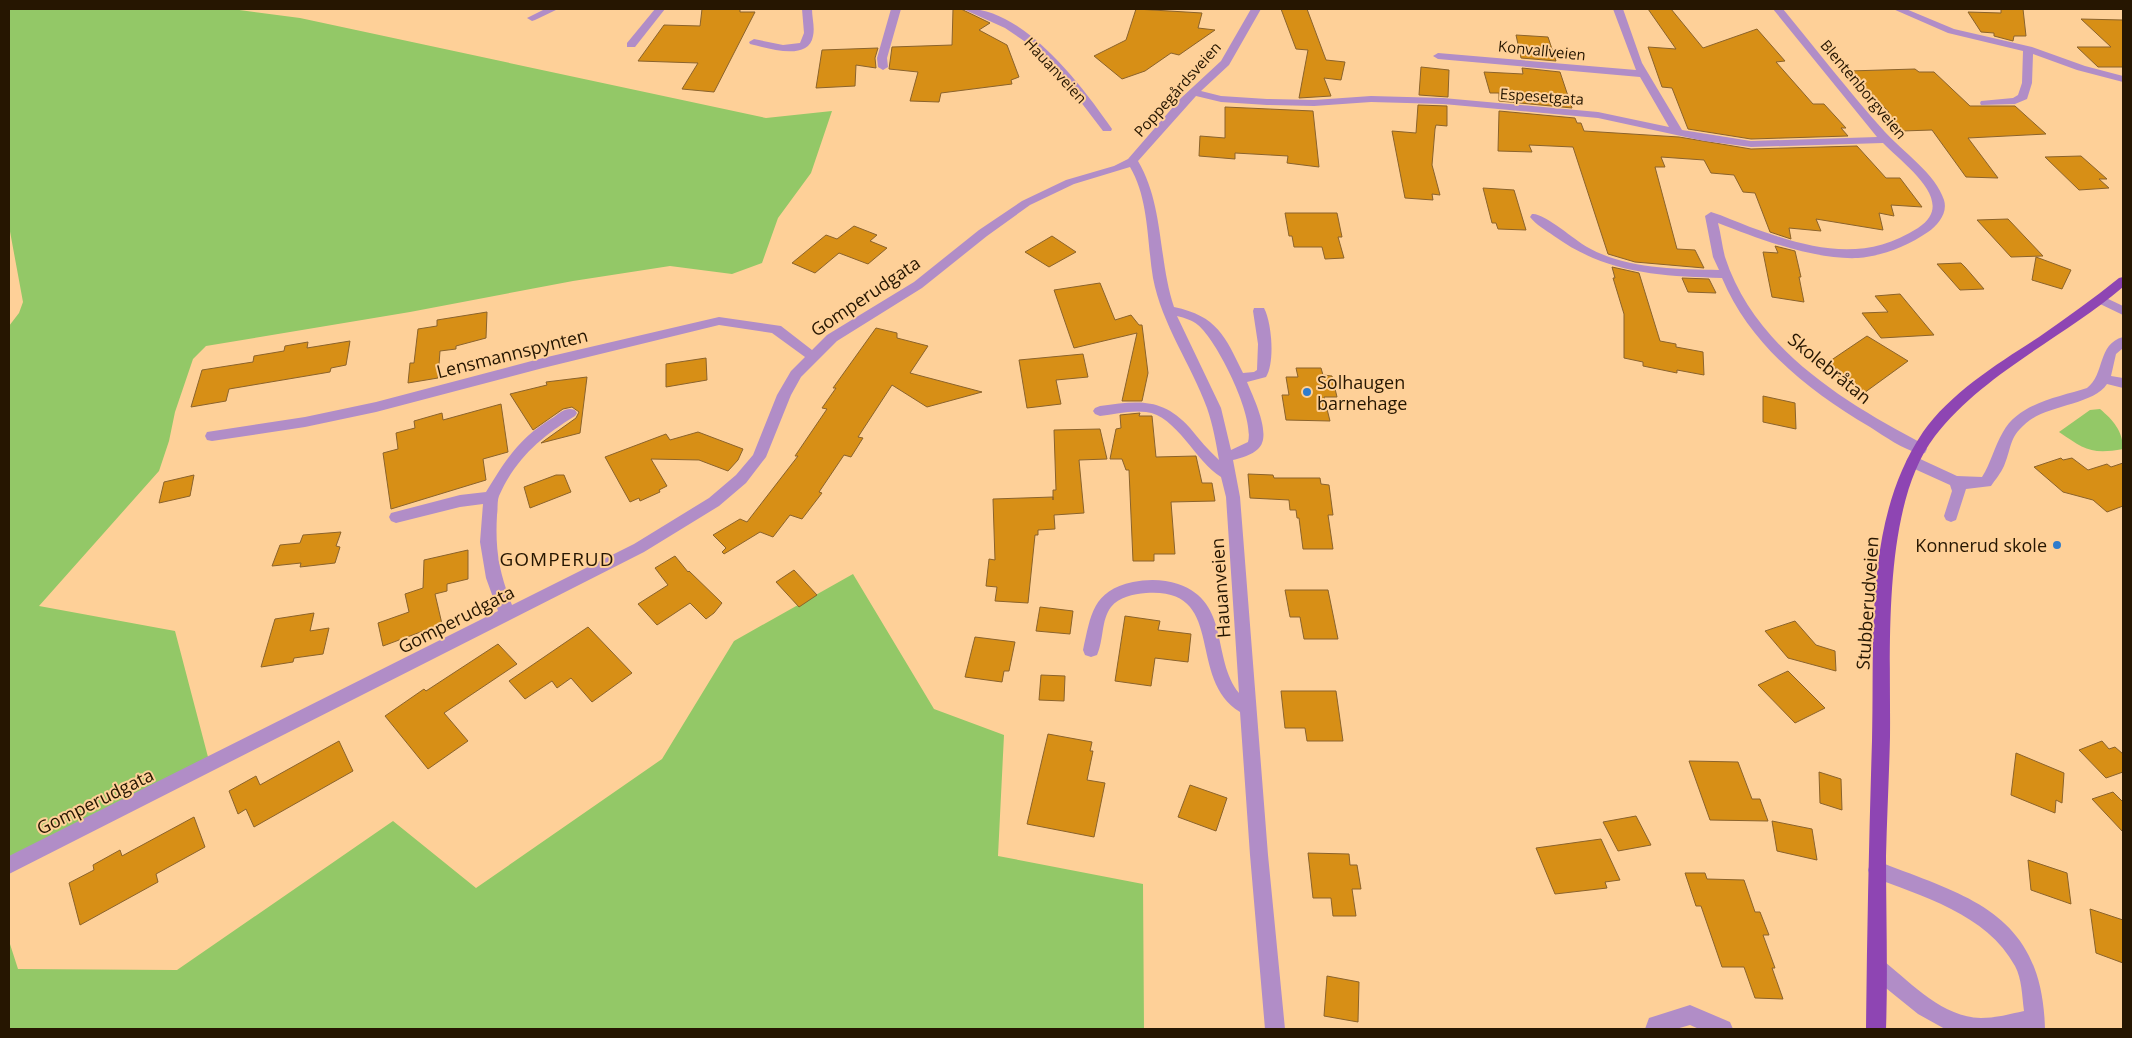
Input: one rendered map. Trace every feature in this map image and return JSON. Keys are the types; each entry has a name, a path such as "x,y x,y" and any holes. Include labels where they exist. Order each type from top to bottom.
{"main road":[{"name":"Stubberudveien","path":"1876,1029 1878,969 1877,870 1884,606 1886,568 1898,504 1917,456 1929,435 1948,413 1969,394 2102,300 2123,281"}],"street":[{"path":"532,18 553,9"},
{"path":"631,45 660,9"},
{"path":"754,42 790,49 802,48 807,43 808,37 807,9"},
{"path":"883,67 882,58 896,9"},
{"name":"Hauanveien","path":"968,9 1003,23 1022,34 1038,47 1084,99 1107,129"},
{"name":"Poppegårdsveien","path":"1132,161 1184,100 1224,62 1256,9"},
{"path":"1618,9 1627,38 1643,74 1677,131"},
{"name":"Blentenborgveien","path":"1778,9 1886,140 1931,186"},
{"path":"1898,9 1951,31 2028,49 2082,68 2123,79"},
{"path":"1985,104 2015,101 2023,97 2026,83 2028,49"},
{"name":"Konvallveien","path":"1438,56 1643,74"},
{"name":"Espesetgata","path":"1193,92 1221,99 1283,103 1326,103 1371,99 1443,101 1598,115 1704,138 1751,144 1886,140"},
{"name":"Hauanveien","path":"1132,161 1139,170 1145,189 1162,291 1168,310 1214,409 1223,436 1226,473 1233,497 1275,1029"},
{"name":"Gomperudgata","path":"9,865 377,682 507,613 639,548 714,502 741,478 759,457 784,395 796,374 832,338 918,285 983,233 1026,203 1070,182 1118,168 1132,161"},
{"name":"Skolebråtan","path":"1931,186 1938,197 1940,207 1938,215 1930,224 1916,234 1888,247 1859,254 1838,253 1785,243 1747,232 1710,216 1712,233 1724,274 1764,336 1792,365 1855,413 1956,482"},
{"path":"1536,217 1585,250 1599,257 1642,268 1724,274"},
{"path":"2102,300 2123,311"},
{"path":"1168,310 1189,314 1202,321 1218,339 1247,399 1258,436 1255,444 1249,448 1226,457"},
{"path":"1237,378 1255,376 1262,373 1266,365 1259,311"},
{"name":"Lensmannspynten","path":"212,436 305,422 376,407 543,363 719,321 776,329 812,356"},
{"path":"1951,516 1959,491 1956,482 1971,485 1986,482 1997,466 2002,446 2010,431 2039,408 2098,388 2105,379 2109,354 2123,341"},
{"path":"2105,379 2123,383"},
{"path":"1100,410 1130,406 1160,409 1177,421 1212,464 1226,473"},
{"path":"507,613 494,578 488,542 491,497 515,457 525,445 548,426 570,413"},
{"path":"396,517 460,501 491,497"},
{"path":"1092,650 1098,617 1106,602 1116,593 1129,588 1143,587 1163,587 1179,590 1193,598 1205,616 1223,687 1236,704 1249,709"},
{"path":"1877,870 1973,910 1992,926 2010,944 2022,960 2030,984 2035,1024 1979,1028 1962,1024 1940,1016 1878,969"},
{"path":"1655,1029 1656,1025 1690,1015 1723,1029"}],"green space":[{"path":"9,9 232,9 300,18 766,118 832,111 811,173 778,218 762,263 732,274 670,266 573,281 410,312 206,346 193,359 175,412 169,441 159,471 39,606 175,631 208,757 9,860 9,326 19,313 23,302 9,226"},
{"path":"2100,409 2109,417 2119,431 2123,449 2095,451 2075,443 2059,432 2090,410"},
{"path":"853,574 934,709 1004,735 998,856 1143,884 1144,1029 9,1029 9,941 18,969 177,970 393,821 476,888 662,759 734,641"}],"building":[{"path":"702,9 740,9 740,12 755,12 714,92 682,89 698,63 638,61 664,25 700,26"},
{"path":"953,9 961,9 990,23 979,30 1007,45 1019,77 1011,80 1012,84 941,93 939,102 910,101 918,72 889,69 892,47 952,45"},
{"path":"1136,9 1202,13 1198,28 1215,30 1179,55 1171,53 1145,71 1122,79 1094,56 1126,40"},
{"path":"1281,9 1307,9 1326,60 1345,62 1341,80 1324,78 1331,96 1299,98 1308,50 1296,49"},
{"path":"1648,9 1671,9 1703,48 1757,29 1785,61 1776,62 1813,104 1824,104 1846,128 1841,128 1848,136 1751,139 1688,129 1672,88 1662,87 1648,47 1676,49"},
{"path":"2001,9 2023,9 2026,36 2014,36 2013,41 1994,36 1994,33 1981,32 1968,12 2001,13"},
{"path":"2081,19 2123,20 2123,67 2098,67 2077,47 2111,47"},
{"path":"1516,35 1548,37 1556,61 1521,58"},
{"path":"878,48 875,58 876,68 856,65 855,86 816,88 822,50"},
{"path":"1421,67 1449,70 1448,97 1419,95"},
{"path":"1522,68 1560,72 1572,108 1499,101 1499,93 1490,93 1484,72 1523,74"},
{"path":"1915,69 1919,72 1934,72 1970,106 2015,106 2046,134 1968,138 1998,178 1966,177 1932,130 1902,131 1884,112 1889,112 1849,71"},
{"path":"1418,105 1447,106 1447,126 1436,125 1435,129 1432,165 1440,195 1432,194 1433,200 1405,198 1392,131 1416,133"},
{"path":"1225,107 1313,111 1319,167 1287,163 1288,156 1235,153 1235,159 1199,156 1200,136 1225,138"},
{"path":"1499,111 1575,118 1577,123 1581,123 1584,131 1679,137 1751,149 1857,146 1886,178 1900,178 1922,207 1891,205 1894,216 1879,213 1883,230 1816,219 1821,231 1789,228 1791,239 1770,232 1755,193 1743,192 1734,175 1711,173 1704,160 1661,157 1665,167 1655,167 1677,249 1695,250 1704,268 1635,262 1608,254 1573,147 1529,145 1532,152 1498,151"},
{"path":"2081,156 2107,179 2099,179 2109,188 2079,190 2045,157"},
{"path":"1483,188 1514,190 1526,230 1498,229 1496,223 1492,223"},
{"path":"1285,213 1337,213 1342,237 1338,237 1344,258 1325,259 1322,247 1294,247 1292,236 1289,236"},
{"path":"2008,219 2043,256 2011,257 1977,220"},
{"path":"854,226 877,235 870,241 887,248 868,264 839,253 815,273 792,263 826,235 837,239"},
{"path":"1052,236 1076,252 1049,267 1025,252"},
{"path":"1775,246 1795,251 1804,302 1772,297 1763,252 1778,253"},
{"path":"2036,257 2071,270 2062,289 2032,280"},
{"path":"1961,263 1984,289 1960,290 1937,264"},
{"path":"1612,267 1639,273 1660,341 1676,344 1676,347 1703,352 1704,375 1677,370 1677,373 1643,366 1643,362 1624,358 1624,314 1613,278 1615,278"},
{"path":"1682,278 1709,279 1716,293 1688,292"},
{"path":"1100,283 1115,320 1131,315 1139,325 1142,325 1148,373 1142,401 1122,401 1137,333 1074,348 1054,290"},
{"path":"1900,294 1934,335 1881,338 1862,313 1888,312 1875,296"},
{"path":"487,312 486,338 456,346 456,349 440,351 438,378 408,383 410,363 414,363 418,329 437,326 437,320"},
{"path":"876,328 897,333 897,338 928,346 910,373 982,392 927,407 892,385 858,437 863,438 851,457 844,455 819,492 822,493 802,519 790,515 773,537 760,532 724,554 722,552 726,548 713,535 740,519 747,522 798,456 795,456 827,409 822,408 836,388 833,388"},
{"path":"1867,336 1908,361 1864,393 1838,377 1843,373 1827,363"},
{"path":"350,341 346,365 331,368 330,372 229,389 226,401 191,407 202,370 253,362 254,356 284,351 285,346 308,342 307,348"},
{"path":"1083,354 1088,377 1056,380 1061,404 1027,408 1019,360"},
{"path":"706,358 707,380 666,387 666,364"},
{"path":"1296,368 1321,368 1323,375 1332,376 1337,397 1324,397 1330,421 1286,420 1282,395 1289,395 1286,377 1298,377"},
{"path":"587,377 580,433 541,443 576,418 579,412 572,407 563,409 533,430 510,394 547,385 546,382"},
{"path":"1763,396 1795,403 1796,429 1763,422"},
{"path":"501,404 508,452 483,459 486,480 391,509 383,453 398,449 396,433 415,428 414,421 442,413 443,420"},
{"path":"1140,413 1139,416 1152,416 1156,457 1196,456 1202,483 1212,483 1215,501 1171,502 1175,554 1154,554 1154,561 1133,561 1129,470 1126,470 1122,459 1110,459 1116,429 1121,428 1120,415"},
{"path":"1100,429 1107,459 1079,460 1084,513 1054,515 1055,529 1038,530 1038,535 1035,535 1028,603 995,601 997,587 986,586 989,559 995,560 993,499 1053,497 1053,490 1056,490 1054,430"},
{"path":"698,432 743,449 738,460 728,471 699,460 651,459 667,486 659,490 660,492 640,501 639,498 630,502 605,457 666,434 670,440"},
{"path":"2061,458 2063,460 2072,458 2088,470 2107,464 2111,467 2123,463 2123,506 2107,512 2093,500 2063,492 2034,467"},
{"path":"1248,474 1273,475 1274,478 1320,478 1321,484 1329,485 1333,515 1328,515 1333,549 1303,549 1299,518 1297,518 1296,510 1290,510 1289,500 1250,498"},
{"path":"194,475 190,496 159,503 164,482"},
{"path":"556,475 564,475 571,492 530,508 524,487"},
{"path":"341,532 336,546 340,547 335,563 300,567 301,563 272,566 280,545 300,543 303,535"},
{"path":"468,550 468,579 447,584 447,591 435,594 442,624 383,646 378,623 409,612 405,594 423,588 424,560"},
{"path":"675,556 688,572 722,603 706,619 690,603 657,625 638,604 668,585 655,568"},
{"path":"794,570 817,595 799,607 776,582"},
{"path":"1285,590 1328,590 1338,639 1304,639 1300,617 1290,617"},
{"path":"1040,607 1073,611 1070,634 1036,631"},
{"path":"314,613 310,631 329,628 323,654 294,658 293,662 261,667 275,619"},
{"path":"1125,616 1160,621 1158,630 1191,634 1188,662 1155,658 1151,686 1115,681"},
{"path":"1795,621 1816,645 1835,651 1836,671 1788,658 1765,631"},
{"path":"588,627 632,673 592,702 571,678 557,688 552,681 525,699 509,681"},
{"path":"975,637 1015,642 1009,671 1004,671 1002,682 965,677"},
{"path":"498,644 517,664 444,713 468,741 428,769 385,716 424,689 426,691"},
{"path":"1788,671 1825,708 1795,723 1758,685"},
{"path":"1041,675 1065,676 1064,701 1039,700"},
{"path":"1281,691 1336,691 1343,741 1307,741 1305,728 1285,728"},
{"path":"1048,734 1092,742 1090,751 1093,751 1087,780 1105,783 1094,837 1027,824"},
{"path":"339,741 353,771 254,827 246,809 238,814 229,791 256,776 260,785"},
{"path":"2102,741 2109,749 2115,747 2123,754 2123,772 2106,778 2079,750"},
{"path":"2016,753 2064,773 2062,803 2056,800 2055,813 2011,795"},
{"path":"1689,761 1738,762 1752,799 1760,799 1768,821 1710,820"},
{"path":"1819,772 1841,779 1842,810 1820,803"},
{"path":"1190,785 1227,798 1216,831 1178,817"},
{"path":"2113,792 2123,802 2123,832 2092,799"},
{"path":"1636,816 1651,845 1618,851 1603,822"},
{"path":"194,817 205,847 156,874 158,882 80,925 69,883 94,870 93,865 120,850 122,856"},
{"path":"1772,821 1812,829 1817,860 1777,851"},
{"path":"1601,839 1620,880 1605,882 1607,888 1555,894 1536,848"},
{"path":"1308,853 1349,854 1350,865 1357,865 1361,889 1352,889 1356,916 1333,916 1331,898 1313,898"},
{"path":"2028,860 2067,873 2071,904 2031,890"},
{"path":"1685,873 1705,873 1707,879 1744,880 1755,912 1760,912 1769,935 1763,935 1775,968 1772,968 1783,999 1755,998 1744,967 1722,967 1701,906 1696,906"},
{"path":"2090,909 2123,920 2123,963 2096,953"},
{"path":"1327,976 1359,982 1358,1022 1324,1016"}],"place":[{"name":"Solhaugen barnehage","path":"1307,392"},
{"name":"Konnerud skole","path":"2057,545"}],"district":[{"name":"GOMPERUD","path":"557,559"}]}
